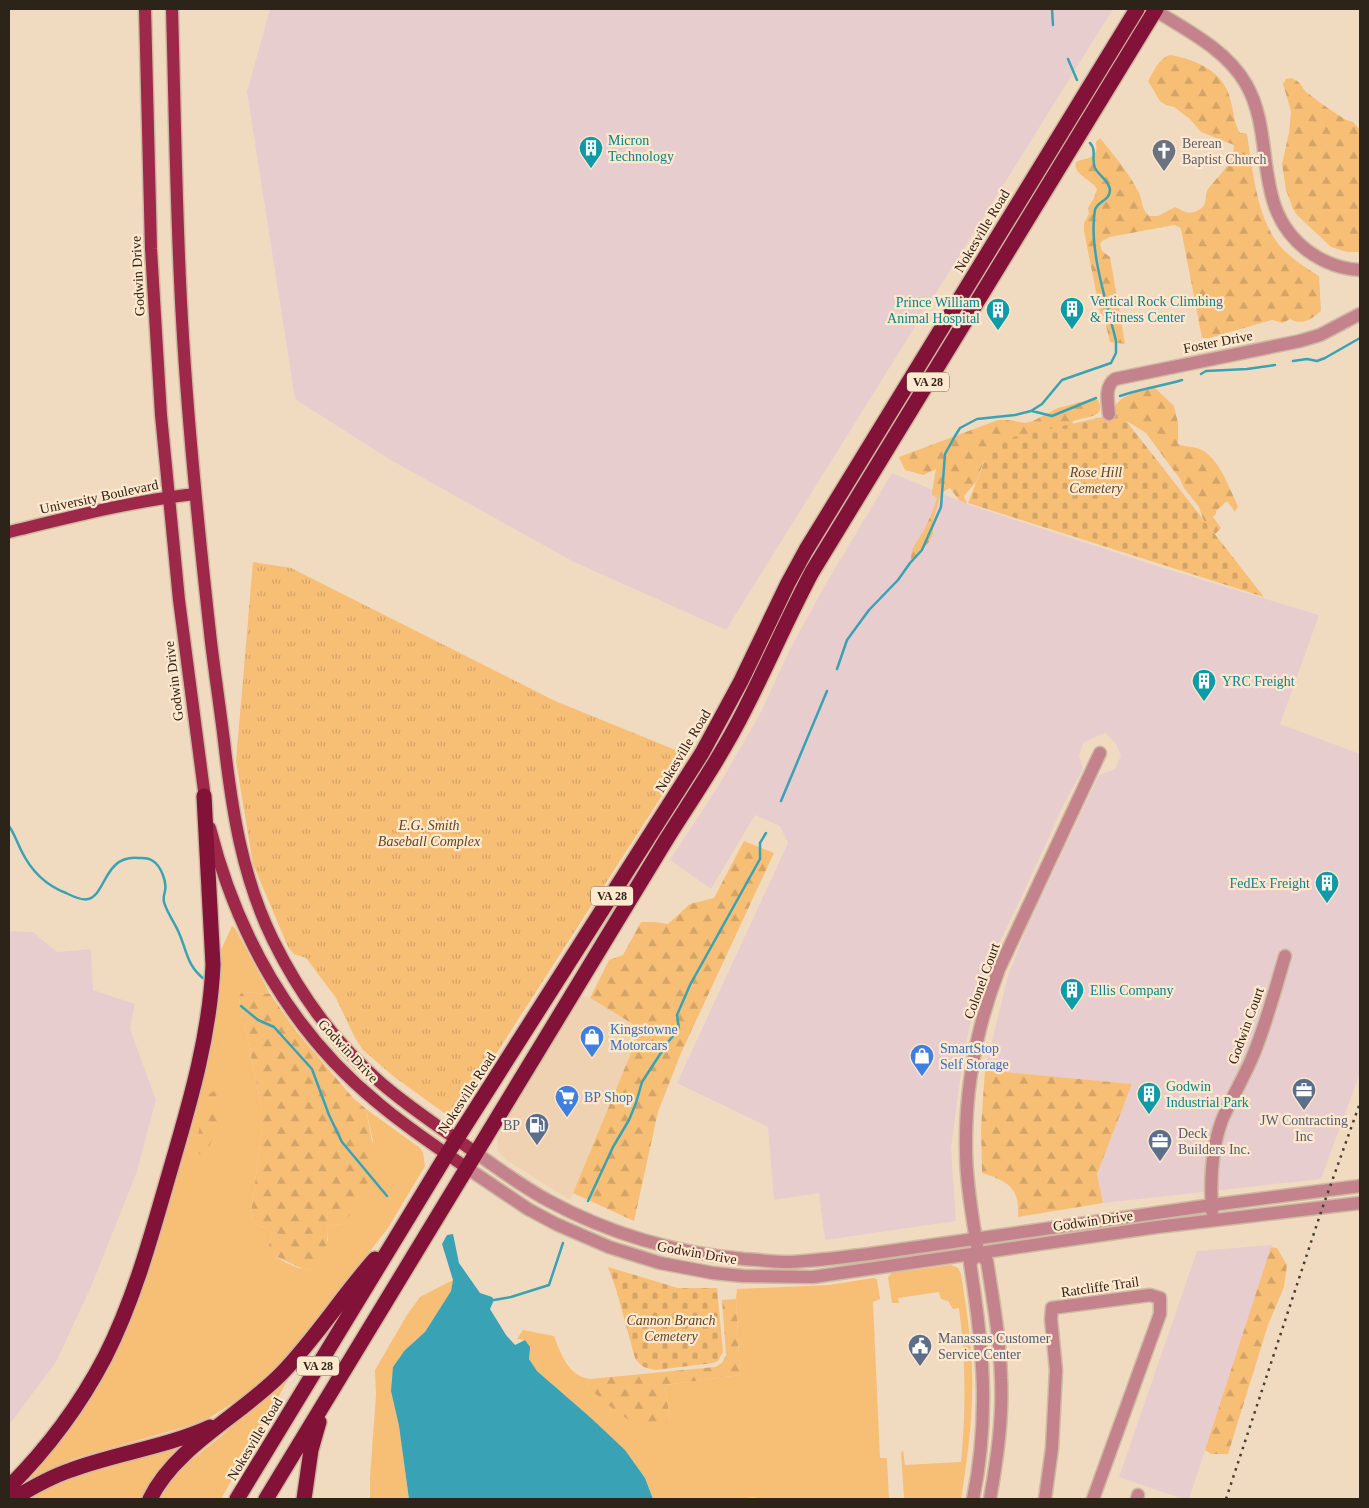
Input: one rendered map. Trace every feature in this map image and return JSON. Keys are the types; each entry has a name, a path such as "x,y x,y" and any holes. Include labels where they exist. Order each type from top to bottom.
{"highway":[{"name":"Nokesville Road","path":"237,1499 447,1154 702,753 742,680 788,583 806,550 1137,9"},
{"name":"VA 28","path":"268,1498 666,840 719,756 817,564 1154,9"},
{"path":"9,1487 61,1426 89,1385 105,1357 144,1260 177,1147 200,1062 212,984 213,965 204,796"},
{"path":"150,1499 161,1481 185,1455 271,1384 295,1359 358,1278 399,1232"},
{"path":"304,1499 314,1436 340,1378"},
{"path":"13,1499 70,1470 190,1436 236,1413"}],"main road":[{"name":"Godwin Drive","path":"145,9 155,324 169,497 182,624 204,796 218,860 232,901 260,959 302,1025 324,1051 377,1103 467,1168"},
{"name":"Godwin Drive","path":"172,9 179,254 189,425 214,666 235,823 242,855 261,915 291,974 315,1009 344,1045 386,1087 476,1153"},
{"name":"University Boulevard","path":"9,532 94,511 195,494"}],"street":[{"path":"1154,9 1216,50 1234,66 1246,84 1253,98 1258,118 1274,206 1280,221 1292,237 1320,260 1360,270"},
{"name":"Foster Drive","path":"1109,414 1108,388 1110,382 1115,379 1300,341 1320,335 1360,314"},
{"name":"Colonel Court","path":"978,1253 968,1178 966,1141 970,1085 980,1032 999,969 1100,753"},
{"name":"Godwin Court","path":"1213,1221 1211,1164 1215,1144 1222,1120 1251,1061 1262,1032 1285,956"},
{"name":"Godwin Drive","path":"476,1153 521,1185 578,1216 646,1242 715,1256 769,1261 816,1260 869,1254 1360,1186"},
{"name":"Godwin Drive","path":"467,1168 525,1207 556,1224 628,1254 660,1263 714,1273 768,1277 813,1276 1213,1221 1360,1203"},
{"path":"973,1499 982,1438 984,1405 980,1328 970,1263 978,1253 987,1261 1002,1378 998,1451 990,1499"},
{"path":"714,1273 715,1256"},
{"name":"Ratcliffe Trail","path":"1044,1499 1052,1448 1056,1370 1051,1319 1052,1308 1150,1295 1160,1298 1160,1314 1093,1499"}],"shaded area":[{"name":"Micron Technology","path":"270,9 1113,9 726,630 572,561 389,459 295,399 247,92"},
{"path":"892,473 967,504 1163,568 1319,615 1280,724 1360,754 1360,1073 1321,1179 1103,1203 1097,1174 1132,1084 985,1070 1008,976 1027,927 1099,775 1115,769 1121,755 1115,742 1105,733 1084,742 1079,755 1083,769 1065,802 987,967 974,1008 963,1058 951,1148 956,1221 825,1240 819,1193 774,1200 768,1127 677,1083 788,843 780,826 755,815 711,889 670,860 722,780 760,714 790,649 824,587"},
{"path":"9,931 33,932 57,952 91,949 93,990 135,1004 130,1029 156,1100 136,1174 91,1287 56,1362 9,1425"},
{"path":"582,994 641,1029 570,1200 506,1160 498,1151 497,1138"},
{"path":"1272,1245 1189,1499 1183,1499 1119,1477 1197,1251"}],"green space":[{"path":"1170,55 1190,60 1209,69 1223,83 1228,92 1238,129 1240,133 1247,134 1260,206 1271,233 1288,254 1319,276 1321,311 1310,319 1299,322 1290,319 1283,323 1272,320 1209,338 1202,338 1181,229 1174,225 1110,237 1100,244 1102,251 1110,257 1125,344 1110,342 1104,317 1100,312 1084,231 1084,223 1089,214 1088,208 1097,189 1079,173 1076,162 1094,155 1096,152 1096,142 1100,138 1134,184 1140,194 1146,213 1149,216 1158,216 1175,207 1189,213 1201,209 1205,203 1207,191 1232,157 1234,145 1201,132 1190,119 1174,107 1160,101 1148,81 1159,62"},
{"path":"1291,78 1323,105 1346,120 1353,122 1360,130 1360,252 1347,252 1331,247 1293,209 1286,190 1282,164 1289,133 1291,111 1283,84 1286,79"},
{"path":"1155,388 1174,406 1178,423 1178,444 1197,448 1211,457 1222,472 1238,506 1235,512 1227,501 1216,511 1213,517 1221,528 1215,534 1203,519 1199,507 1184,488 1180,479 1146,433 1120,417 1114,409 1126,397"},
{"path":"1093,399 1098,400 1100,406 1097,414 1076,420 1072,422 1074,425 984,461 976,482 964,496 967,504 959,500 950,488 941,493 933,521 933,534 929,542 911,560 914,547 927,524 937,498 932,495 936,469 923,475 905,470 899,457 998,420 1025,423 1058,408"},
{"name":"Rose Hill Cemetery","path":"1120,413 1264,597 968,503 992,442"},
{"name":"E.G. Smith Baseball Complex","path":"253,562 291,568 555,701 688,755 460,1110 455,1114 447,1115 393,1076 363,1050 355,1038 336,998 306,958 294,954 288,947 253,864 236,761"},
{"path":"744,841 774,853 681,1053 658,1112 634,1221 573,1193 641,1029 590,998 609,960 623,955 641,922 668,924 690,904 714,898"},
{"path":"232,926 235,928 270,994 244,992 239,999 262,1109 262,1128 251,1215 254,1222 266,1228 272,1234 268,1248 286,1263 309,1270 328,1240 327,1229 330,1226 342,1224 373,1141 366,1109 420,1148 423,1153 425,1166 388,1228 286,1359 250,1392 209,1418 188,1426 73,1459 29,1483 25,1477 138,1292 219,954"},
{"path":"244,992 270,994 297,1032 353,1098 366,1109 376,1163 373,1172 350,1215 342,1224 330,1226 327,1229 327,1242 324,1252 309,1270 269,1253 268,1248 272,1234 266,1228 256,1224 251,1215 262,1128 262,1109 239,999 240,994"},
{"path":"985,1070 1132,1084 1097,1174 1103,1203 1018,1217 1017,1199 1011,1187 999,1179 982,1173 981,1128"},
{"path":"214,1091 221,1092 217,1126 207,1153 203,1155 199,1154 198,1133 208,1095"},
{"path":"1271,1247 1277,1248 1287,1265 1284,1287 1268,1325 1228,1454 1211,1454 1205,1450"},
{"path":"951,1265 958,1268 961,1274 972,1369 971,1425 961,1499 904,1499 901,1453 903,1450 905,1465 961,1462 964,1423 963,1347 959,1308 953,1309 948,1301 941,1299 939,1292 898,1298 899,1303 892,1303 888,1277 892,1273"},
{"name":"Cannon Branch Cemetery","path":"608,1267 678,1288 717,1288 723,1352 718,1361 656,1370 641,1365 635,1358"},
{"path":"877,1279 880,1299 873,1302 880,1458 887,1458 889,1499 756,1499 755,1497 735,1499 653,1499 645,1478 625,1450 537,1371 529,1359 525,1340 517,1339 523,1330 554,1336 566,1363 571,1369 576,1374 590,1379 587,1386 634,1423 670,1422 665,1385 740,1375 737,1289 829,1285"},
{"path":"453,1280 451,1291 425,1332 405,1350 391,1391 399,1426 409,1499 370,1499 376,1395 375,1370 407,1315 420,1297"},
{"path":"736,1299 740,1375 665,1385 670,1422 663,1428 657,1430 640,1426 610,1406 587,1386 590,1379 715,1367 722,1363 726,1355 722,1300"},
{"path":"290,1376 221,1499 159,1499 168,1484 189,1462"},
{"path":"184,1444 187,1445 146,1499 22,1499 65,1477"}],"water":[{"path":"453,1234 459,1263 480,1293 492,1297 494,1300 490,1309 506,1335 515,1345 525,1340 530,1347 529,1359 537,1371 625,1450 645,1478 653,1499 409,1499 399,1426 391,1391 393,1367 405,1350 425,1332 451,1291 453,1280 442,1244 447,1235"}],"waterway":[{"path":"1052,9 1053,25"},
{"path":"1068,59 1077,80"},
{"path":"837,669 847,640 869,610 898,580 922,550 941,507 945,454 960,428 977,419 1015,415 1031,411 1042,404 1062,380 1111,363 1116,353 1116,341 1096,258 1094,241 1095,210 1106,199 1110,190 1108,183 1095,168 1093,149 1090,143"},
{"path":"1293,361 1307,359 1317,361 1360,338"},
{"path":"1201,374 1206,371 1247,369 1275,365"},
{"path":"1120,396 1182,380"},
{"path":"1032,411 1052,416 1096,398"},
{"path":"781,801 827,691"},
{"path":"9,826 25,858 34,871 58,890 80,899 88,899 94,896 118,863 127,859 138,858 147,858 156,863 164,879 164,901 167,910 179,933 188,958 194,969 204,979"},
{"path":"588,1201 613,1147 629,1120 642,1082 668,1042 679,1029 677,1015 690,985 760,859 760,843 766,833"},
{"path":"241,1006 258,1020 274,1027 312,1069 329,1115 342,1142 387,1196"},
{"path":"494,1300 511,1297 549,1285 563,1243"}],"railway":[{"path":"1226,1499 1322,1209 1360,1103"}],"place":[{"name":"Micron Technology","path":"591,169"},
{"name":"Berean Baptist Church","path":"1164,172"},
{"name":"Vertical Rock Climbing & Fitness Center","path":"1072,330"},
{"name":"Prince William Animal Hospital","path":"998,331"},
{"name":"YRC Freight","path":"1204,702"},
{"name":"FedEx Freight","path":"1327,904"},
{"name":"Ellis Company","path":"1072,1011"},
{"name":"Kingstowne Motorcars","path":"592,1058"},
{"name":"SmartStop Self Storage","path":"922,1077"},
{"name":"JW Contracting Inc","path":"1304,1111"},
{"name":"Godwin Industrial Park","path":"1149,1115"},
{"name":"BP Shop","path":"567,1118"},
{"name":"BP","path":"537,1146"},
{"name":"Deck Builders Inc.","path":"1160,1162"},
{"name":"Manassas Customer Service Center","path":"920,1367"}]}
